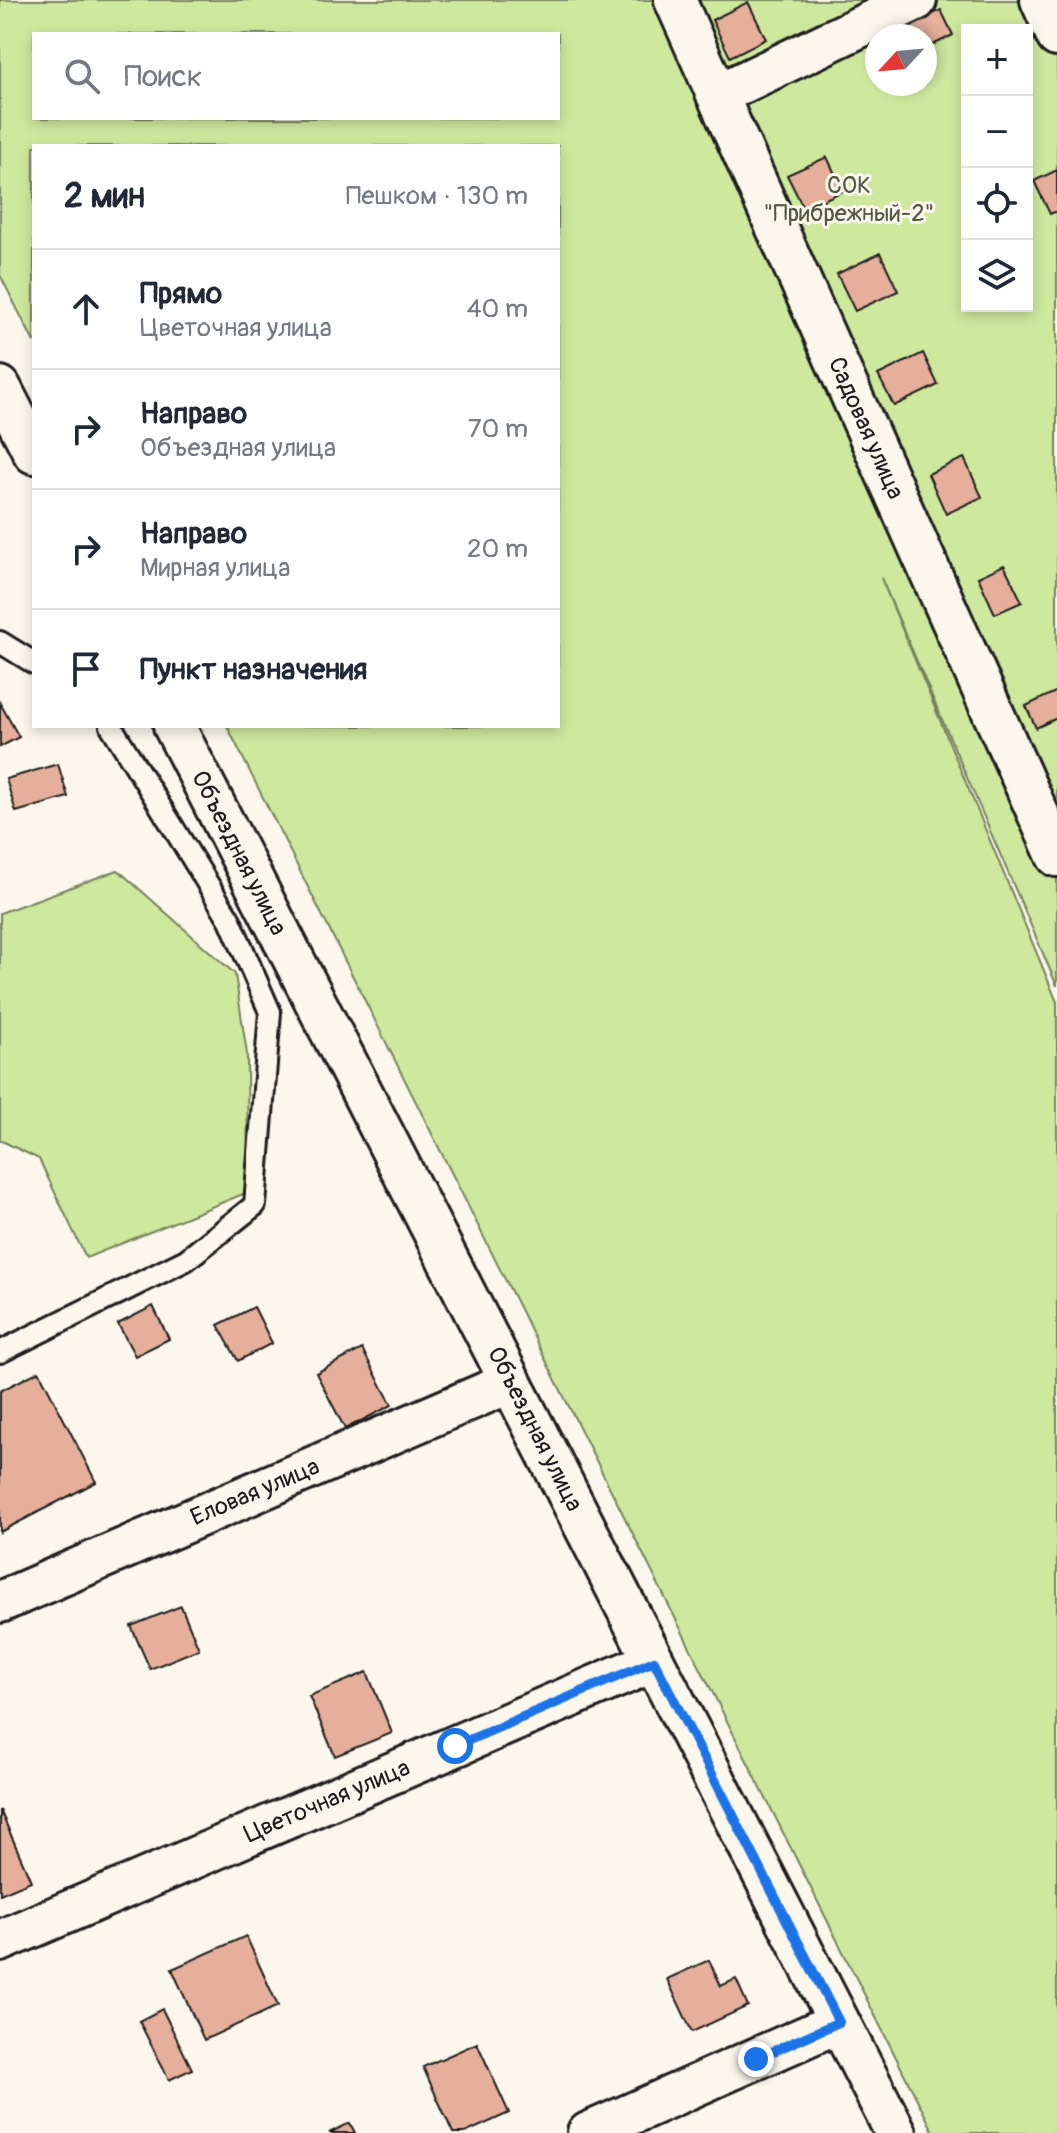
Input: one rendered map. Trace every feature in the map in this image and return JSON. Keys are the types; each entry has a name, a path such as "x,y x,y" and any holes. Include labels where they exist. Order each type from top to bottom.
{"street":[{"name":"Садовая улица","path":"675,0 1057,856"},
{"path":"717,95 916,0"},
{"path":"1041,0 1057,36"},
{"path":"0,387 32,449"},
{"name":"Объездная улица","path":"175,728 896,2133"},
{"name":"Еловая улица","path":"0,1602 511,1382"},
{"name":"Цветочная улица","path":"0,1941 654,1661"},
{"path":"588,2133 839,2022"}],"lane":[{"path":"0,642 32,662"},
{"path":"0,1352 186,1260 255,1205 270,1012 230,920 112,728"}],"green space":[{"name":"СОК \"Прибрежный-2\"","path":"0,0 1057,0 1057,986 881,578 1057,1002 1057,2133 934,2133 228,728 560,728 560,144 32,144 32,338 0,275"},
{"path":"118,870 235,974 247,1054 248,1192 86,1258 39,1159 0,1140 0,913"}],"building":[{"path":"748,2 766,39 730,57 712,20"},
{"path":"941,10 953,35 937,43 937,24 912,24"},
{"path":"827,157 843,191 804,209 787,175"},
{"path":"1057,170 1057,211 1050,214 1034,181"},
{"path":"880,253 898,291 855,311 837,274"},
{"path":"923,353 938,385 894,406 878,375"},
{"path":"964,458 982,497 946,514 928,474"},
{"path":"1004,565 1022,602 995,614 978,577"},
{"path":"1057,691 1057,718 1036,728 1026,706"},
{"path":"0,703 19,737 0,747"},
{"path":"58,764 68,797 16,812 6,779"},
{"path":"153,1306 169,1339 135,1356 118,1324"},
{"path":"254,1307 272,1343 238,1361 218,1325"},
{"path":"362,1349 392,1405 345,1429 316,1373"},
{"path":"39,1371 96,1482 0,1532 0,1391"},
{"path":"181,1606 199,1649 150,1669 131,1626"},
{"path":"367,1672 392,1733 335,1756 309,1696"},
{"path":"0,1810 31,1881 0,1894"},
{"path":"246,1936 278,2006 204,2040 172,1969"},
{"path":"709,1960 721,1986 736,1979 748,2006 692,2032 667,1979"},
{"path":"162,2009 192,2069 169,2080 139,2021"},
{"path":"477,2043 509,2113 465,2133 453,2133 423,2067"},
{"path":"350,2123 355,2133 329,2133"}],"route":[{"path":"455,1746 654,1661 839,2022 756,2059"}]}
